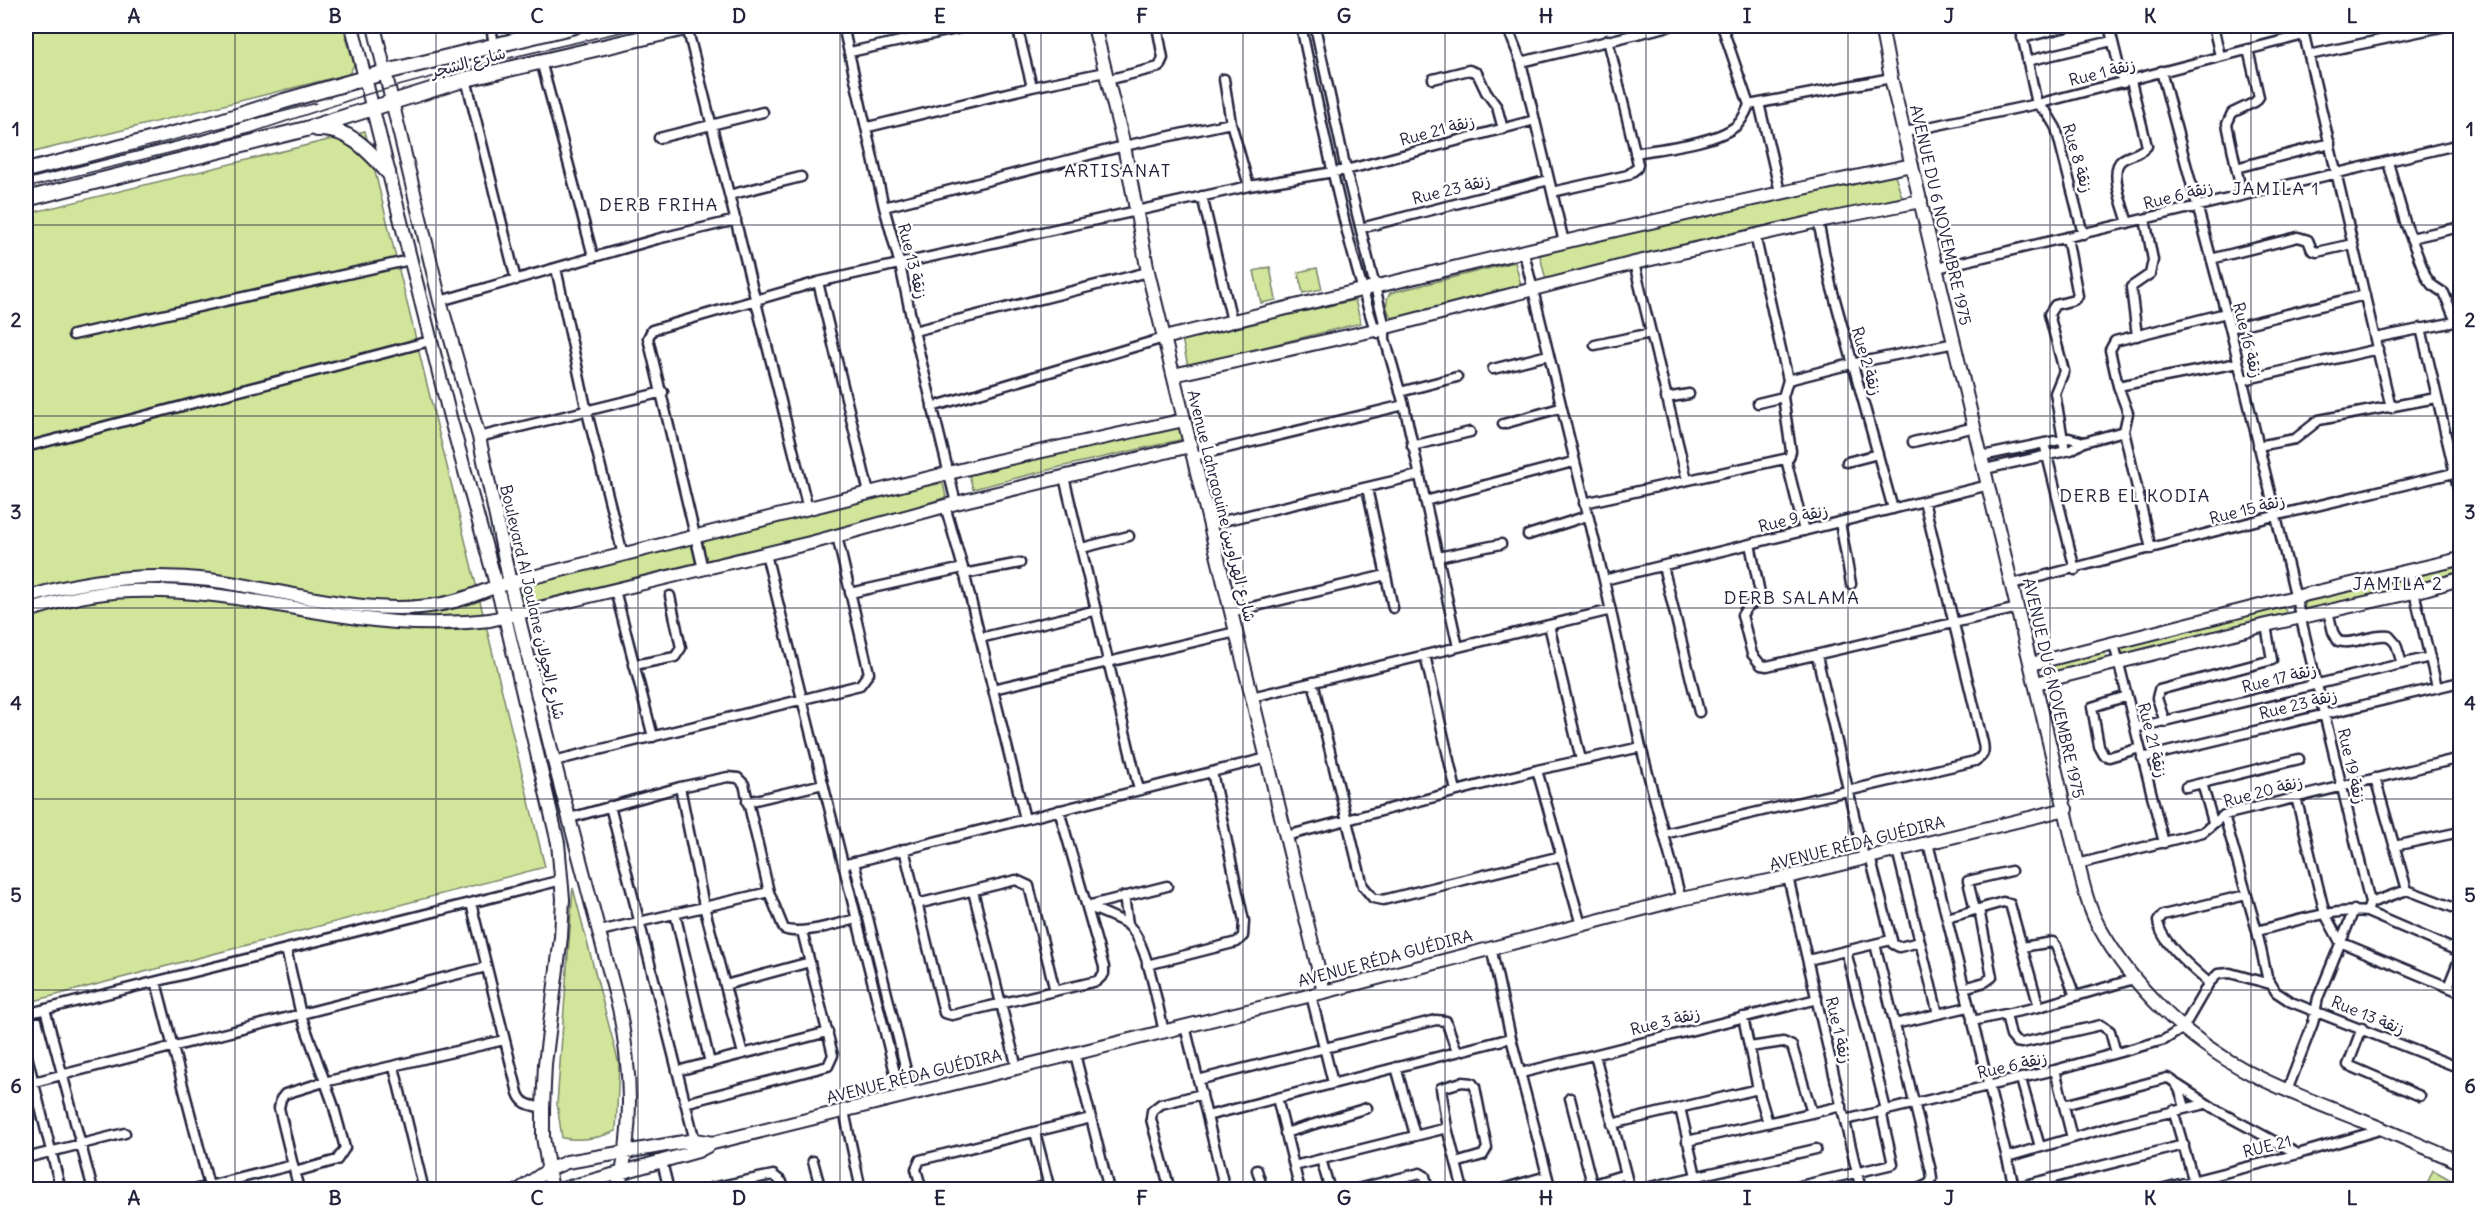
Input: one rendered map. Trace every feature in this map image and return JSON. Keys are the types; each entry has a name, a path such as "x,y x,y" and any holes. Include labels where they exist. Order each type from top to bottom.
{"main road":[{"name":"شارع الشجر","path":"26,171 205,126 386,72 575,26"},
{"name":"شارع الشجر","path":"26,199 306,129 372,110 466,78 690,26"},
{"path":"306,129 327,128 350,137 364,146 388,172"}],"street":[{"name":"Boulevard Al Joulane شارع الجولان","path":"351,26 430,341 505,617 555,828 562,880 561,937 545,1064 543,1107 543,1137 552,1190"},
{"name":"Boulevard Al Joulane شارع الجولان","path":"374,26 440,301 479,437 510,583 554,761 618,1001 626,1046 630,1097 627,1152 618,1190"},
{"path":"491,26 494,46"},
{"path":"690,26 711,125 808,509"},
{"name":"Rue 13 زنقة","path":"843,26 948,474 950,505 964,571 1025,819"},
{"path":"850,52 970,26"},
{"path":"1017,26 1032,87"},
{"name":"Avenue Lahraouine شارع الهراويين","path":"1094,26 1124,146 1148,272 1286,836 1318,994"},
{"path":"868,127 1032,87 1159,67 1163,58 1157,26"},
{"path":"1301,26 1332,172 1404,405 1458,647"},
{"path":"1315,26 1361,228 1368,287 1382,332"},
{"path":"1507,26 1521,62 1564,242"},
{"path":"1521,62 1660,26 1670,26"},
{"path":"1635,153 1699,141 1736,126 1744,117 1749,105 1722,26"},
{"name":"AVENUE DU 6 NOVEMBRE 1975","path":"1881,26 1891,78 2078,864 2097,924 2134,979 2196,1040 2239,1067 2287,1091 2460,1162"},
{"name":"Rue 8 زنقة","path":"2020,26 2037,104 2047,113 2056,128 2083,234"},
{"path":"2022,38 2070,26"},
{"path":"2109,26 2146,146 2143,151 2122,160 2116,172 2128,224"},
{"path":"2213,26 2220,56"},
{"path":"2302,26 2391,408"},
{"path":"2309,55 2446,26"},
{"name":"Rue 1 زنقة","path":"1905,132 2037,104 2304,35"},
{"path":"1552,192 1628,175 1637,168 1638,164 1608,40"},
{"path":"2027,61 2112,40"},
{"path":"2242,195 2228,124 2232,112 2255,102 2259,97 2248,50"},
{"path":"541,61 593,256"},
{"path":"1433,79 1469,70 1477,73 1486,92 1497,107 1503,129"},
{"name":"Rue 16 زنقة","path":"2161,71 2230,328 2300,618"},
{"path":"466,78 516,280"},
{"path":"1749,105 1891,78"},
{"path":"1224,79 1231,123 1249,186"},
{"path":"1759,104 1780,192"},
{"path":"659,138 763,112"},
{"name":"Rue 21 زنقة","path":"704,569 663,392 648,338 652,330 819,282 1249,186 1346,170 1535,120"},
{"path":"884,207 1124,146 1231,123"},
{"path":"2236,168 2330,143"},
{"name":"Rue 6 زنقة","path":"1937,268 2460,144"},
{"path":"2375,338 2458,321 2444,293 2432,285 2426,277 2411,238 2388,162"},
{"path":"932,407 1164,338 1368,287 1524,253 1780,192 1912,165"},
{"path":"729,195 801,177"},
{"name":"Rue 23 زنقة","path":"1361,228 1549,180"},
{"path":"1203,196 1232,321"},
{"path":"1173,375 1382,332 1634,263 1818,221 1921,201"},
{"path":"2137,336 2131,287 2150,274 2154,260 2145,219"},
{"path":"440,301 593,256 736,220"},
{"name":"Rue 2 زنقة","path":"1818,221 1851,364 1893,509"},
{"path":"2411,238 2460,227"},
{"path":"1584,503 1786,459 1791,451 1783,397 1788,380 1755,235"},
{"path":"2065,451 2055,393 2064,371 2049,315 2055,305 2074,300 2078,296 2067,237"},
{"path":"2211,259 2298,237 2308,240 2312,250 2317,252 2353,244"},
{"path":"1524,253 1573,462 1604,580 1641,747 1681,899"},
{"path":"73,335 410,260"},
{"path":"1634,263 1687,480"},
{"path":"556,268 587,412 623,555"},
{"path":"914,331 1148,272"},
{"path":"819,282 869,493"},
{"path":"2230,328 2365,295"},
{"path":"2151,549 2124,431 2128,413 2118,386 2110,350 2115,341 2226,313"},
{"path":"2421,328 2454,474 2460,491"},
{"path":"1595,345 1651,333"},
{"path":"26,447 430,341"},
{"path":"1788,380 1851,364 1955,343"},
{"path":"2243,380 2378,349"},
{"path":"1492,369 1548,355"},
{"path":"2118,386 2238,363"},
{"path":"1400,392 1457,377"},
{"path":"479,437 663,392"},
{"path":"1666,398 1689,394"},
{"path":"1758,403 1783,397"},
{"path":"2258,446 2295,439 2319,420 2436,398"},
{"path":"26,612 74,598 122,591 157,591 212,594 383,621 452,622 505,617 766,554 1065,477 1404,405"},
{"path":"1503,424 1560,408"},
{"path":"26,598 85,582 123,578 176,578 210,580 344,602 420,607 460,599 497,586 869,493 1184,420"},
{"path":"1913,442 1975,428"},
{"path":"1985,469 2065,451 2084,442 2124,431"},
{"path":"1412,446 1470,432"},
{"path":"1982,456 2068,438 2084,442"},
{"path":"2044,443 2075,570"},
{"path":"1847,462 1878,454"},
{"path":"1786,459 1804,531"},
{"path":"1425,501 1573,462"},
{"name":"Rue 15 زنقة","path":"2012,584 2075,570 2274,516 2454,474"},
{"path":"1210,524 1419,475"},
{"path":"1065,477 1139,790"},
{"name":"Rue 9 زنقة","path":"1604,580 1989,485"},
{"path":"1367,488 1394,608"},
{"path":"1664,834 1974,761 1982,757 1983,743 1924,501"},
{"path":"1528,535 1587,516"},
{"path":"1840,522 1851,584"},
{"path":"554,761 860,685 869,673 837,536"},
{"path":"1082,548 1129,536"},
{"path":"1438,556 1501,544"},
{"path":"1750,544 1761,598 1747,607 1742,615 1755,661 1761,665 1767,666 1817,656 2018,608"},
{"path":"766,554 856,919 906,1095"},
{"path":"2031,664 2295,597 2460,559"},
{"path":"850,593 964,571 1020,563"},
{"path":"1663,566 1699,712"},
{"path":"2409,572 2438,687"},
{"path":"1231,612 1386,575"},
{"path":"2036,683 2460,579"},
{"path":"615,590 653,737"},
{"path":"634,665 675,657 679,654 681,648 670,596"},
{"path":"980,638 1097,610"},
{"path":"1252,697 1611,610"},
{"path":"2328,611 2333,632 2338,641 2344,643 2375,636 2389,636 2396,644 2402,664"},
{"name":"Rue 19 زنقة","path":"2300,618 2366,886 2368,907"},
{"path":"1550,625 1581,760"},
{"path":"2165,722 2157,698 2158,690 2272,660 2266,625"},
{"path":"993,689 1236,633"},
{"name":"Rue 21 زنقة","path":"2114,644 2164,843"},
{"path":"1425,655 1456,791"},
{"path":"1817,656 1849,790 1891,940 1896,947 1920,942"},
{"name":"Rue 17 زنقة","path":"2135,728 2430,657"},
{"name":"Rue 23 زنقة","path":"2142,758 2460,681"},
{"path":"1312,682 1363,886 1373,898 1383,900 1561,856"},
{"path":"2127,696 2092,707 2101,751 2109,757 2140,748"},
{"path":"1286,836 1537,770 1641,747"},
{"path":"843,865 1267,758"},
{"name":"Rue 20 زنقة","path":"2078,864 2203,832 2224,815 2460,758"},
{"path":"2186,787 2299,759"},
{"path":"1537,770 1581,925"},
{"path":"1148,966 1237,942 1244,936 1244,921 1212,772"},
{"path":"570,818 680,787 728,777 738,778 744,784 769,892 784,929 790,932 802,931 856,919"},
{"path":"2375,778 2407,890"},
{"path":"2202,783 2213,822"},
{"path":"747,802 823,784"},
{"path":"680,787 704,906 743,1054"},
{"path":"2296,797 2325,914 2340,942 2460,992"},
{"path":"610,806 697,1146"},
{"name":"AVENUE RÉDA GUÉDIRA","path":"524,1189 548,1170 587,1157 713,1143 1318,994 1681,899 1788,877 2066,808"},
{"path":"904,849 944,1013 952,1015 1097,981 1104,974 1104,968 1059,810"},
{"path":"2183,1028 2209,982 2218,974 2230,973 2270,984 2258,931 2224,815"},
{"path":"2394,846 2460,832"},
{"path":"1928,843 2014,1189 2184,1145"},
{"path":"1897,850 1938,1014"},
{"path":"854,862 906,1095"},
{"path":"1964,988 1985,982 1992,977 1977,909 1968,881 2011,871"},
{"name":"Rue 1 زنقة","path":"1788,877 1862,1190"},
{"path":"26,1014 562,880"},
{"path":"917,904 1016,880 1029,886 1055,991"},
{"path":"1087,906 1167,886"},
{"path":"2258,931 2325,914 2368,907 2407,890 2460,910"},
{"path":"973,891 1017,1068"},
{"path":"600,931 769,892"},
{"path":"2209,982 2166,939 2159,928 2158,921 2163,915 2246,895"},
{"path":"1124,896 1128,924 1137,937 1148,966 1164,1032"},
{"path":"1947,918 2008,902 2012,908 2038,1007"},
{"path":"471,903 520,1099 526,1104 543,1107"},
{"path":"1087,906 1128,924"},
{"path":"2368,907 2460,954 2448,987"},
{"path":"2287,1091 2318,998 2354,910"},
{"path":"675,913 710,1063"},
{"path":"685,1103 828,1066 833,1055 802,931"},
{"path":"1808,960 1891,940"},
{"path":"2022,947 2053,942 2075,996"},
{"path":"1875,944 1932,1179 1929,1184 1916,1190"},
{"path":"1491,947 1511,1038 1551,1190"},
{"path":"193,1190 337,1160 345,1148 333,1104 301,1014 286,949"},
{"path":"1783,1190 1893,1164 1846,951"},
{"path":"725,986 810,962"},
{"path":"29,1083 486,967"},
{"path":"1972,1021 2038,1007 2134,979"},
{"path":"156,982 209,1186"},
{"name":"Rue 13 زنقة","path":"2270,984 2283,998 2460,1068"},
{"path":"1318,994 1325,1049 1333,1083"},
{"name":"Rue 3 زنقة","path":"1521,1073 1817,999"},
{"path":"1896,1024 1968,1007"},
{"path":"45,1009 93,1190"},
{"path":"2006,1014 2011,1036 2016,1042 2022,1043 2101,1025 2110,1031 2116,1053"},
{"path":"1743,1017 1758,1089 1768,1123"},
{"path":"1198,1080 1441,1020 1449,1025 1457,1052"},
{"path":"1185,1026 1225,1190"},
{"name":"Rue 6 زنقة","path":"1845,1120 2055,1070 2164,1040 2183,1028"},
{"path":"2362,1028 2348,1065 2420,1096"},
{"path":"677,1071 828,1032"},
{"path":"1207,1116 1511,1038"},
{"path":"299,1190 279,1108 281,1099 287,1093 324,1082 504,1040"},
{"path":"1750,1047 1783,1042 1792,1046 1812,1113"},
{"path":"26,1052 29,1083 61,1190"},
{"path":"1075,1054 1109,1190"},
{"path":"1595,1055 1630,1190"},
{"path":"394,1067 424,1190"},
{"path":"1396,1067 1415,1136"},
{"path":"2055,1070 2072,1138"},
{"path":"2021,1078 2040,1148"},
{"path":"2064,1105 2170,1079 2205,1104 2298,1154"},
{"path":"1456,1163 1483,1155 1487,1149 1475,1087 1472,1083 1462,1082 1441,1088 1447,1128 1456,1163 1463,1190"},
{"path":"2177,1085 2185,1107"},
{"path":"1612,1124 1758,1089"},
{"path":"1170,1190 1151,1119 1152,1112 1155,1106 1202,1094"},
{"path":"1277,1098 1300,1190"},
{"path":"1570,1098 1592,1184"},
{"path":"2007,1157 2173,1110 2205,1104"},
{"path":"1688,1141 1842,1106"},
{"path":"1285,1132 1367,1108"},
{"path":"1680,1108 1696,1176"},
{"path":"2173,1110 2193,1179"},
{"path":"844,1111 861,1190"},
{"path":"922,1190 916,1169 920,1160 1091,1118"},
{"path":"1294,1166 1447,1128"},
{"name":"RUE 21","path":"2157,1190 2298,1154 2384,1129"},
{"path":"26,1158 125,1132"},
{"path":"1031,1190 1049,1187 1035,1132"},
{"name":"AVENUE RÉDA GUÉDIRA","path":"559,1190 662,1162 697,1146"},
{"path":"1637,1190 1816,1149"},
{"path":"2447,1156 2460,1170"},
{"path":"1321,1159 1330,1190"},
{"path":"813,1161 821,1190"},
{"path":"662,1162 669,1190"},
{"path":"1257,1170 1263,1190"},
{"path":"1353,1190 1420,1173 1425,1176 1428,1190"},
{"path":"1574,1190 1626,1174"},
{"path":"711,1188 774,1175 782,1182 784,1190"},
{"path":"1499,1190 1548,1176"}],"green space":[{"path":"26,26 343,26 354,65 349,74 26,154"},
{"path":"365,131 545,867 26,1003 26,214"},
{"path":"1894,173 1902,197 1546,280 1539,252"},
{"path":"1515,262 1522,289 1397,318 1391,317 1388,311 1387,302 1390,293"},
{"path":"1270,267 1276,300 1261,303 1254,271"},
{"path":"1317,268 1322,289 1303,293 1298,272"},
{"path":"1355,300 1361,323 1188,366 1182,339"},
{"path":"1180,425 1184,439 973,489 969,475"},
{"path":"943,483 946,497 814,542 518,614 510,583 808,509"},
{"path":"2460,563 2460,578 2306,610 2304,608 2306,602"},
{"path":"2283,607 2286,616 2125,656 2120,652 2121,648"},
{"path":"2105,651 2106,660 2047,675 2045,673 2044,667"},
{"path":"573,888 619,1064 616,1131 596,1138 583,1139 562,1138 557,1104"},
{"path":"2433,1170 2460,1185 2460,1189 2425,1189"}],"tram line":[{"path":"26,188 251,133 368,94 466,68 647,26"},
{"path":"26,178 316,103"}],"district":[{"name":"ARTISANAT","path":"1118,170"},
{"name":"JAMILA 1","path":"2276,188"},
{"name":"DERB FRIHA","path":"659,204"},
{"name":"DERB EL KODIA","path":"2135,495"},
{"name":"JAMILA 2","path":"2398,583"},
{"name":"DERB SALAMA","path":"1792,597"}]}
